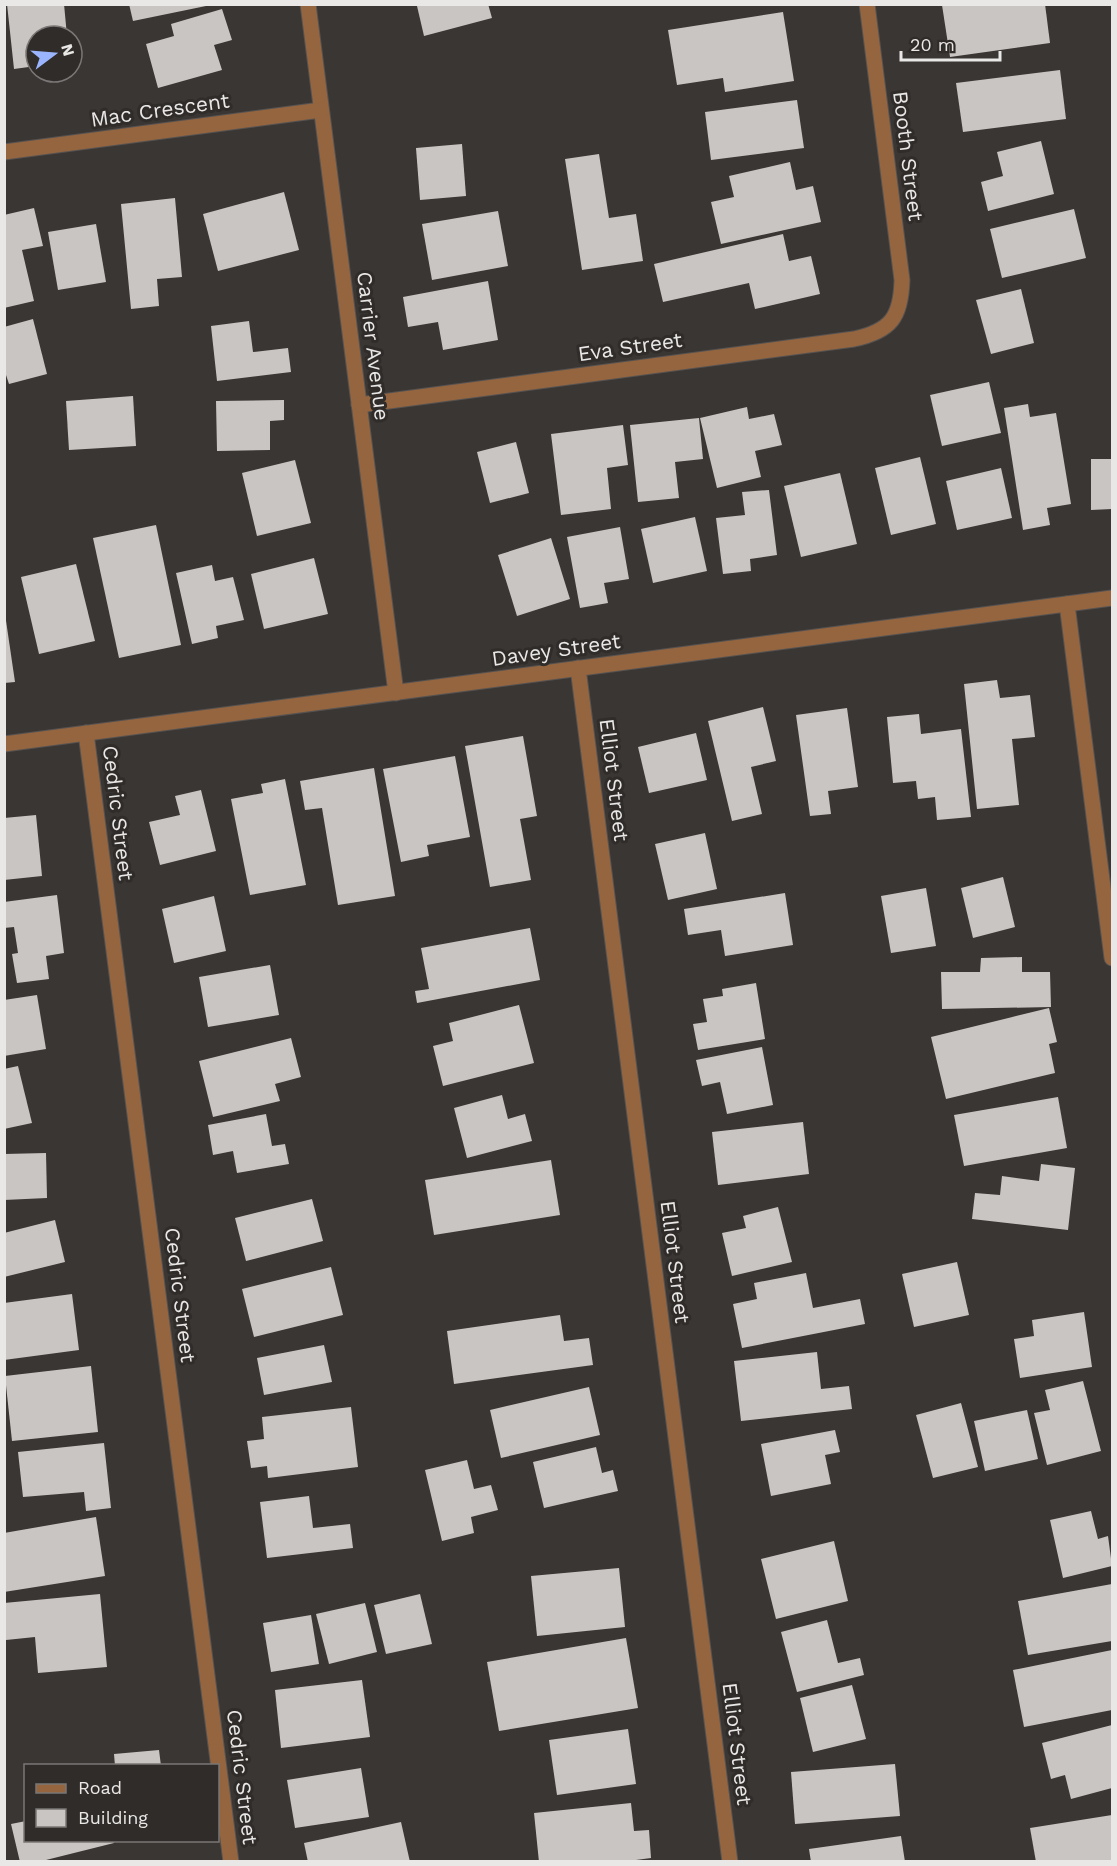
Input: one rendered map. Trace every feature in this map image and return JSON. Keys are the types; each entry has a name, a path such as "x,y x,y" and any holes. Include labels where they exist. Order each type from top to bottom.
{"street":[{"name":"Carrier Avenue","path":"308,4 396,693"},
{"name":"Booth Street","path":"867,4 902,280 902,301 898,313"},
{"name":"Mac Crescent","path":"4,152 321,110"},
{"name":"Eva Street","path":"359,405 854,339 879,331 889,325 898,313"},
{"name":"Davey Street","path":"4,744 1113,598"},
{"path":"1067,604 1113,958"},
{"name":"Elliot Street","path":"578,668 730,1862"},
{"name":"Cedric Street","path":"86,733 218,1764"},
{"name":"Cedric Street","path":"219,1769 231,1862"}],"building":[{"path":"7,4 64,4 66,24 24,24 24,68 14,69"},
{"path":"129,4 206,4 206,6 133,21"},
{"path":"423,4 488,4 492,18 424,36 417,6"},
{"path":"1045,4 1050,43 950,57 942,5"},
{"path":"222,9 232,40 214,45 222,70 158,88 146,44 174,36 171,24"},
{"path":"783,12 794,81 725,92 723,78 677,85 668,30"},
{"path":"1060,70 1066,119 963,132 956,83"},
{"path":"797,100 804,148 711,160 705,112"},
{"path":"1041,141 1054,194 988,211 981,182 1003,176 997,152"},
{"path":"462,144 466,196 420,200 416,148"},
{"path":"599,154 609,218 636,214 643,261 582,270 565,159"},
{"path":"790,162 796,190 813,186 821,222 721,244 711,202 734,197 729,176"},
{"path":"284,192 299,250 218,271 203,214"},
{"path":"175,198 182,277 157,279 159,306 131,309 121,204"},
{"path":"34,208 43,246 22,250 34,301 4,308 4,215"},
{"path":"1074,209 1086,258 1002,278 990,229"},
{"path":"498,211 508,266 432,280 422,224"},
{"path":"96,224 106,282 58,290 48,232"},
{"path":"783,234 789,261 811,256 820,294 755,309 749,283 663,302 654,264"},
{"path":"488,281 498,340 443,350 438,322 408,327 403,297"},
{"path":"1021,289 1034,343 991,354 976,300"},
{"path":"33,319 47,374 9,384 4,369 4,327"},
{"path":"249,321 253,352 288,348 291,372 217,381 211,326"},
{"path":"989,382 1001,433 942,446 930,395"},
{"path":"133,396 136,446 69,450 66,401"},
{"path":"284,400 284,420 270,421 270,450 217,451 216,401"},
{"path":"1028,404 1030,417 1056,413 1071,504 1047,508 1050,525 1023,530 1004,408"},
{"path":"747,407 749,419 774,414 782,445 755,451 761,477 717,488 700,418"},
{"path":"699,418 703,459 675,462 679,498 638,502 630,425"},
{"path":"623,425 628,465 607,468 611,509 561,515 551,434"},
{"path":"516,442 529,493 490,503 477,452"},
{"path":"920,457 936,524 891,535 875,468"},
{"path":"1091,459 1112,459 1112,509 1091,510"},
{"path":"295,460 311,523 257,536 242,473"},
{"path":"1001,468 1012,518 957,530 946,481"},
{"path":"840,473 857,544 801,557 784,486"},
{"path":"769,490 777,555 750,559 751,571 723,574 716,518 745,515 742,492"},
{"path":"695,517 707,571 653,583 641,529"},
{"path":"156,525 181,645 119,658 93,538"},
{"path":"620,527 629,579 604,583 608,603 580,608 567,537"},
{"path":"551,538 570,599 517,616 498,555"},
{"path":"314,558 328,614 264,629 251,574"},
{"path":"76,564 95,641 39,654 21,577"},
{"path":"212,565 215,581 233,577 244,620 216,626 218,638 192,644 176,573"},
{"path":"4,607 15,682 4,683"},
{"path":"997,680 1000,698 1030,695 1035,737 1012,739 1019,805 977,809 964,684"},
{"path":"763,707 776,761 751,767 762,814 732,821 708,721"},
{"path":"847,708 858,787 828,791 831,814 810,816 796,715"},
{"path":"919,714 921,734 961,729 971,817 937,820 935,797 918,799 916,781 893,783 887,717"},
{"path":"696,733 707,780 649,793 638,747"},
{"path":"523,736 537,816 520,819 531,880 490,887 465,746"},
{"path":"455,756 470,837 427,845 429,856 401,862 383,769"},
{"path":"374,768 395,896 338,905 322,808 305,810 300,781"},
{"path":"285,779 306,885 250,895 231,799 263,793 261,784"},
{"path":"201,790 216,851 160,865 149,822 180,815 175,796"},
{"path":"36,815 42,876 4,880 4,818"},
{"path":"705,833 717,889 668,900 655,844"},
{"path":"1003,877 1015,927 973,938 961,888"},
{"path":"926,888 936,946 891,953 881,896"},
{"path":"785,893 793,945 725,956 721,930 688,935 684,909"},
{"path":"57,895 64,953 46,956 49,979 17,983 12,954 18,953 14,927 4,928 4,902"},
{"path":"214,896 226,951 174,963 162,909"},
{"path":"530,928 540,980 417,1003 415,991 429,989 421,948"},
{"path":"1022,957 1022,972 1050,972 1051,1007 942,1009 941,972 980,972 981,958"},
{"path":"270,965 279,1015 208,1027 199,977"},
{"path":"756,983 765,1039 698,1050 693,1024 707,1022 703,999 723,996 722,989"},
{"path":"37,995 46,1049 4,1056 4,1000"},
{"path":"519,1005 534,1063 443,1086 433,1046 453,1041 449,1023"},
{"path":"1049,1008 1057,1042 1049,1044 1055,1073 946,1099 931,1037"},
{"path":"291,1038 301,1077 275,1084 280,1101 213,1117 199,1061"},
{"path":"762,1047 773,1105 727,1114 720,1082 702,1086 696,1060"},
{"path":"18,1066 32,1123 4,1129 4,1069"},
{"path":"502,1095 508,1119 525,1114 532,1141 467,1158 454,1108"},
{"path":"1058,1097 1067,1148 964,1166 954,1115"},
{"path":"266,1114 272,1146 285,1144 289,1164 237,1173 233,1151 213,1155 208,1125"},
{"path":"803,1122 809,1174 718,1185 712,1132"},
{"path":"46,1153 47,1198 4,1200 4,1154"},
{"path":"551,1160 560,1215 434,1235 425,1180"},
{"path":"1041,1164 1075,1168 1068,1230 972,1219 975,1193 1000,1195 1002,1176 1039,1181"},
{"path":"312,1199 323,1241 246,1261 235,1218"},
{"path":"778,1207 792,1262 732,1276 722,1233 746,1228 743,1216"},
{"path":"55,1220 65,1262 4,1277 4,1233"},
{"path":"957,1262 969,1315 914,1327 902,1274"},
{"path":"331,1267 343,1315 254,1337 242,1289"},
{"path":"806,1273 813,1308 860,1299 865,1324 742,1348 733,1304 757,1299 754,1283"},
{"path":"72,1294 79,1350 4,1360 4,1303"},
{"path":"1084,1312 1092,1367 1020,1378 1014,1339 1034,1336 1032,1320"},
{"path":"560,1315 564,1341 589,1338 593,1365 454,1384 447,1331"},
{"path":"324,1345 332,1382 264,1395 257,1358"},
{"path":"817,1352 821,1389 849,1386 852,1409 741,1421 734,1361"},
{"path":"91,1366 98,1432 12,1441 5,1376"},
{"path":"1083,1381 1101,1451 1047,1465 1034,1413 1050,1410 1045,1390"},
{"path":"589,1387 600,1435 501,1458 490,1410"},
{"path":"961,1403 978,1467 933,1478 916,1415"},
{"path":"351,1407 358,1467 268,1478 267,1466 251,1468 247,1441 264,1439 262,1417"},
{"path":"1027,1410 1038,1459 985,1471 974,1421"},
{"path":"835,1430 840,1452 825,1455 831,1484 771,1496 761,1444"},
{"path":"104,1443 111,1508 86,1511 84,1492 23,1497 18,1452"},
{"path":"596,1447 602,1473 613,1470 618,1491 544,1508 533,1462"},
{"path":"467,1460 474,1489 491,1485 498,1510 471,1517 474,1533 442,1541 425,1470"},
{"path":"309,1496 313,1528 350,1524 353,1548 267,1558 260,1502"},
{"path":"1091,1511 1098,1539 1108,1536 1112,1566 1063,1578 1050,1520"},
{"path":"96,1517 105,1576 4,1592 4,1533"},
{"path":"834,1541 848,1601 776,1619 761,1559"},
{"path":"619,1568 625,1627 537,1636 531,1576"},
{"path":"1112,1584 1112,1641 1028,1655 1018,1601"},
{"path":"100,1594 107,1667 38,1673 35,1637 6,1640 4,1603"},
{"path":"420,1594 432,1644 386,1654 374,1605"},
{"path":"365,1603 377,1652 329,1664 316,1614"},
{"path":"311,1615 319,1664 271,1672 263,1623"},
{"path":"827,1620 838,1663 860,1658 864,1675 797,1692 781,1632"},
{"path":"626,1638 638,1708 499,1731 487,1662"},
{"path":"1112,1650 1112,1710 1024,1727 1013,1670"},
{"path":"362,1680 370,1737 281,1748 275,1690"},
{"path":"852,1685 866,1739 813,1752 800,1698"},
{"path":"1112,1725 1112,1788 1071,1799 1065,1775 1051,1779 1042,1743"},
{"path":"628,1729 636,1784 557,1795 549,1740"},
{"path":"159,1750 161,1764 115,1764 114,1754"},
{"path":"895,1764 900,1816 795,1824 791,1772"},
{"path":"361,1768 369,1817 295,1828 287,1780"},
{"path":"631,1803 634,1831 649,1830 651,1858 621,1862 539,1862 534,1813"},
{"path":"1112,1815 1112,1862 1036,1862 1030,1828"},
{"path":"24,1821 24,1842 114,1843 38,1862 20,1862 11,1824"},
{"path":"401,1822 410,1862 308,1862 304,1843"},
{"path":"901,1836 905,1862 811,1862 809,1849"}]}
